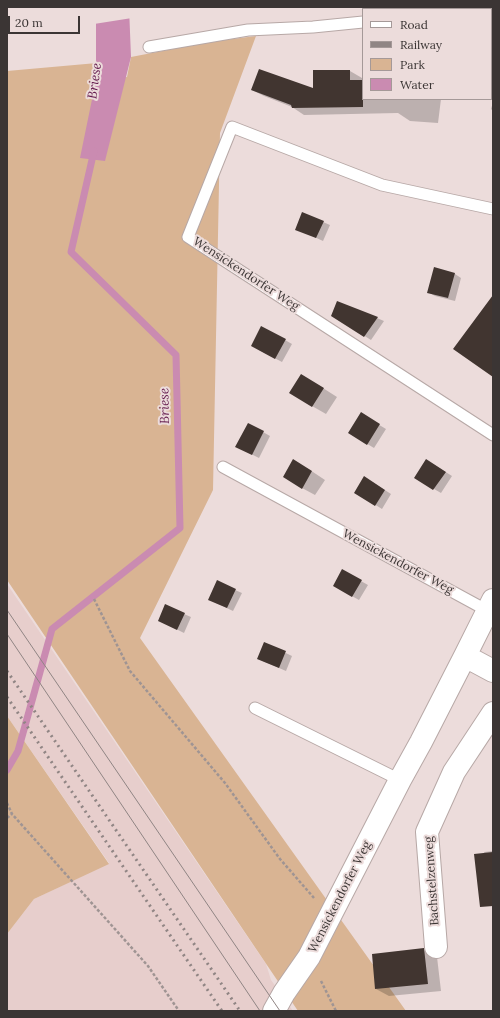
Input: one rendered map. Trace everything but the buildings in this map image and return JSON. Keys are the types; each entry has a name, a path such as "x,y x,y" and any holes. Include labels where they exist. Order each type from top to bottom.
{"street":[{"name":"Wensickendorfer Weg","path":"274,1011 284,993 309,957 491,606"},
{"path":"466,656 493,671"},
{"name":"Bachstelzenweg","path":"436,947 427,832 454,772 493,713"}],"lane":[{"path":"149,46 248,30 313,27 362,22"},
{"name":"Wensickendorfer Weg","path":"493,209 382,185 232,127 188,237 493,435"},
{"name":"Wensickendorfer Weg","path":"224,468 491,606"},
{"path":"255,708 400,780"}],"path":[{"path":"94,599 130,671 225,783 280,859 330,916"},
{"path":"7,803 12,814 148,966 179,1011"},
{"path":"7,818 12,814"},
{"path":"309,957 336,1011"}],"shaded area":[{"path":"7,584 266,964 271,980 293,1011 7,1011 7,934 34,899 109,863 7,716"}],"green space":[{"path":"256,36 220,133 213,490 140,638 406,1011 298,1011 7,580 7,71 97,63 96,80 127,77 131,57 209,42"},
{"path":"7,716 109,864 34,899 7,934"}],"water":[{"path":"129,7 131,57 105,161 80,158 96,80 96,9"}],"pier":[{"path":"94,7 131,7 132,18 94,24"}],"waterway":[{"name":"Briese","path":"7,770 18,751 52,629 180,528 176,355 71,252 94,151"}],"tram line":[{"path":"7,610 280,1011"},
{"path":"7,634 260,1011"}],"railway":[{"path":"7,671 240,1011"},
{"path":"7,697 222,1011"}]}
